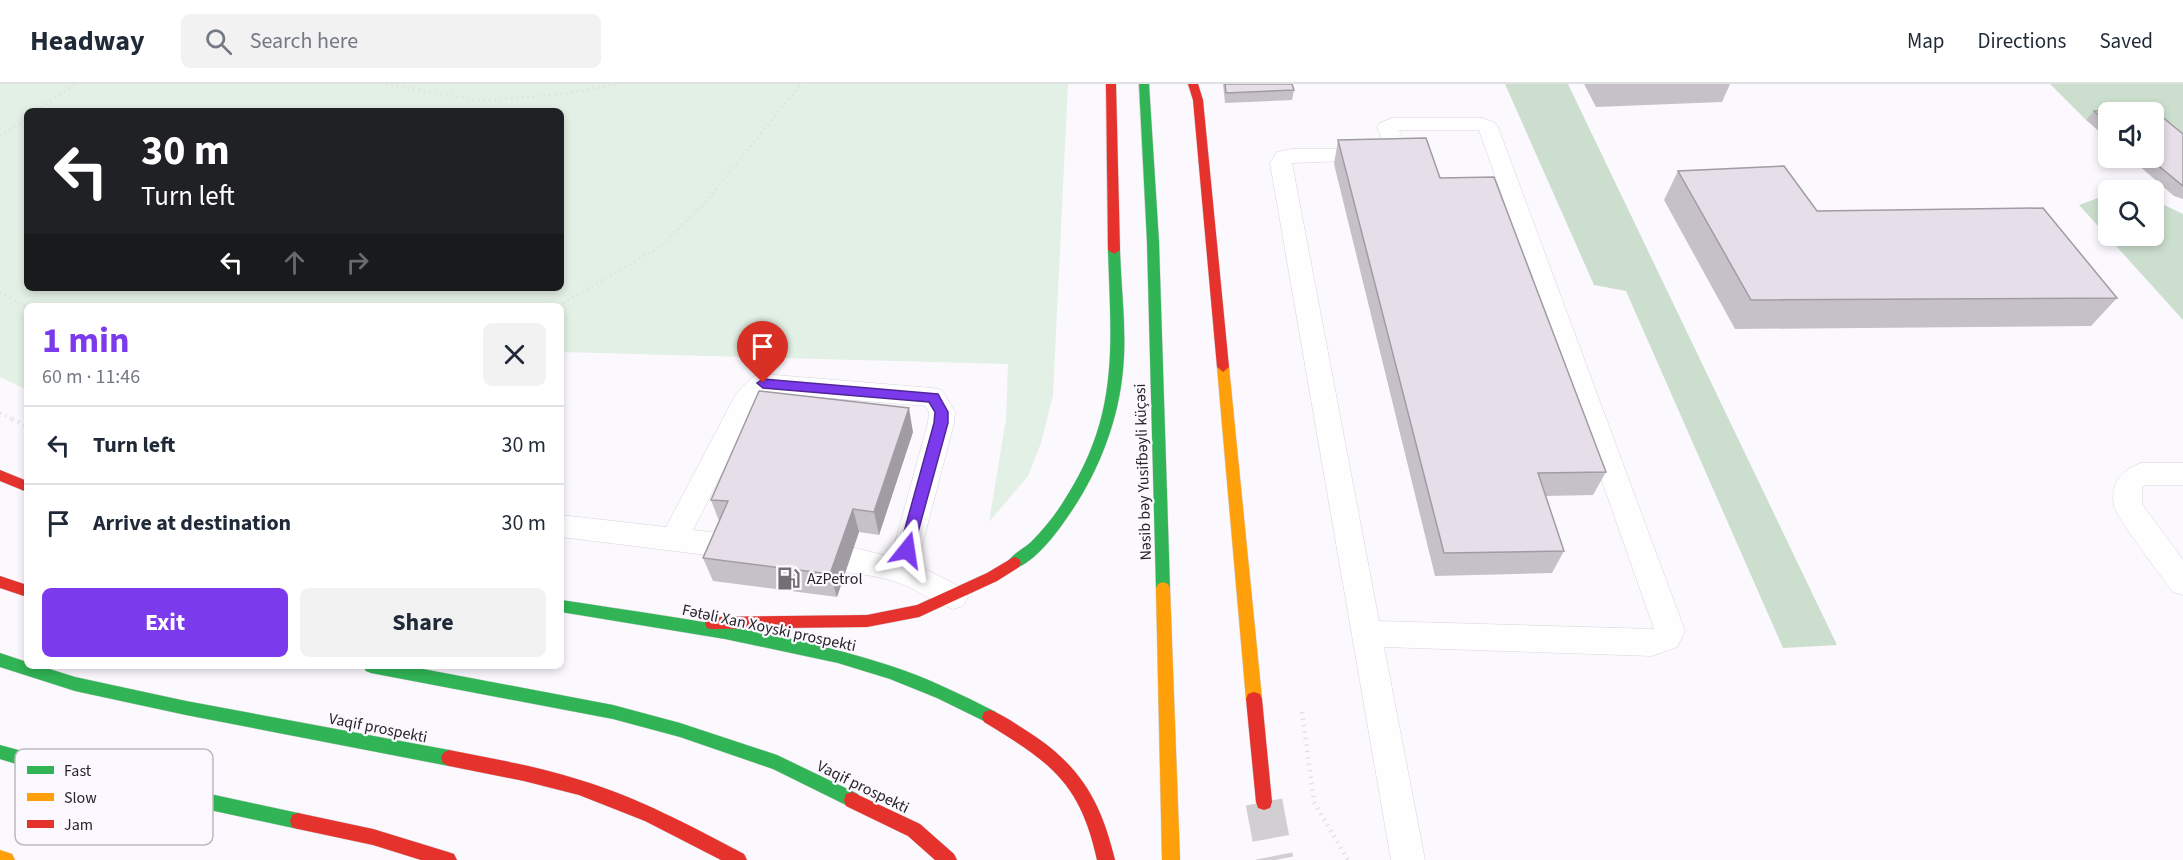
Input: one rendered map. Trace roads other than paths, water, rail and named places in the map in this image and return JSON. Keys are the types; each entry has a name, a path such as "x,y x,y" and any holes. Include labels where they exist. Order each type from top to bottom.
{"main road":[{"path":"564,607 660,623 867,621 919,611 953,597 992,577 1026,555 1072,503 1103,438 1117,370 1111,84"},
{"name":"Nəsib bəy Yusifbəyli küçəsi","path":"1144,84 1154,254 1171,860"},
{"path":"1193,84 1198,100 1264,802"},
{"path":"0,475 24,486"},
{"path":"0,582 24,590"},
{"name":"Fətəli Xan Xoyski prospekti","path":"660,623 770,642 856,663 930,687 996,717 1053,757 1087,799 1104,841 1106,860"},
{"name":"Vaqif prospekti","path":"0,660 24,668"},
{"name":"Vaqif prospekti","path":"28,669 75,684 186,708 525,773 596,793 664,821 738,860"},
{"name":"Vaqif prospekti","path":"387,669 613,712 680,730 787,768 914,830 948,860"},
{"path":"0,752 15,756"},
{"path":"213,803 373,837 448,860"},
{"path":"0,858 6,860"}],"lane":[{"path":"1367,634 1652,643 1666,638 1670,631 1488,127 1483,124 1392,124 1387,127 1397,151 1395,154 1291,155 1284,157 1281,163 1408,860"},
{"path":"674,539 746,399 763,383 933,398 942,412 941,423 901,571"},
{"path":"2183,474 2141,474 2129,482 2128,506 2183,584"},
{"path":"564,526 848,559 901,571 953,597"}],"tunnel":[{"path":"1264,802 1275,860"}],"place":[{"name":"AzPetrol","path":"789,579"}]}
